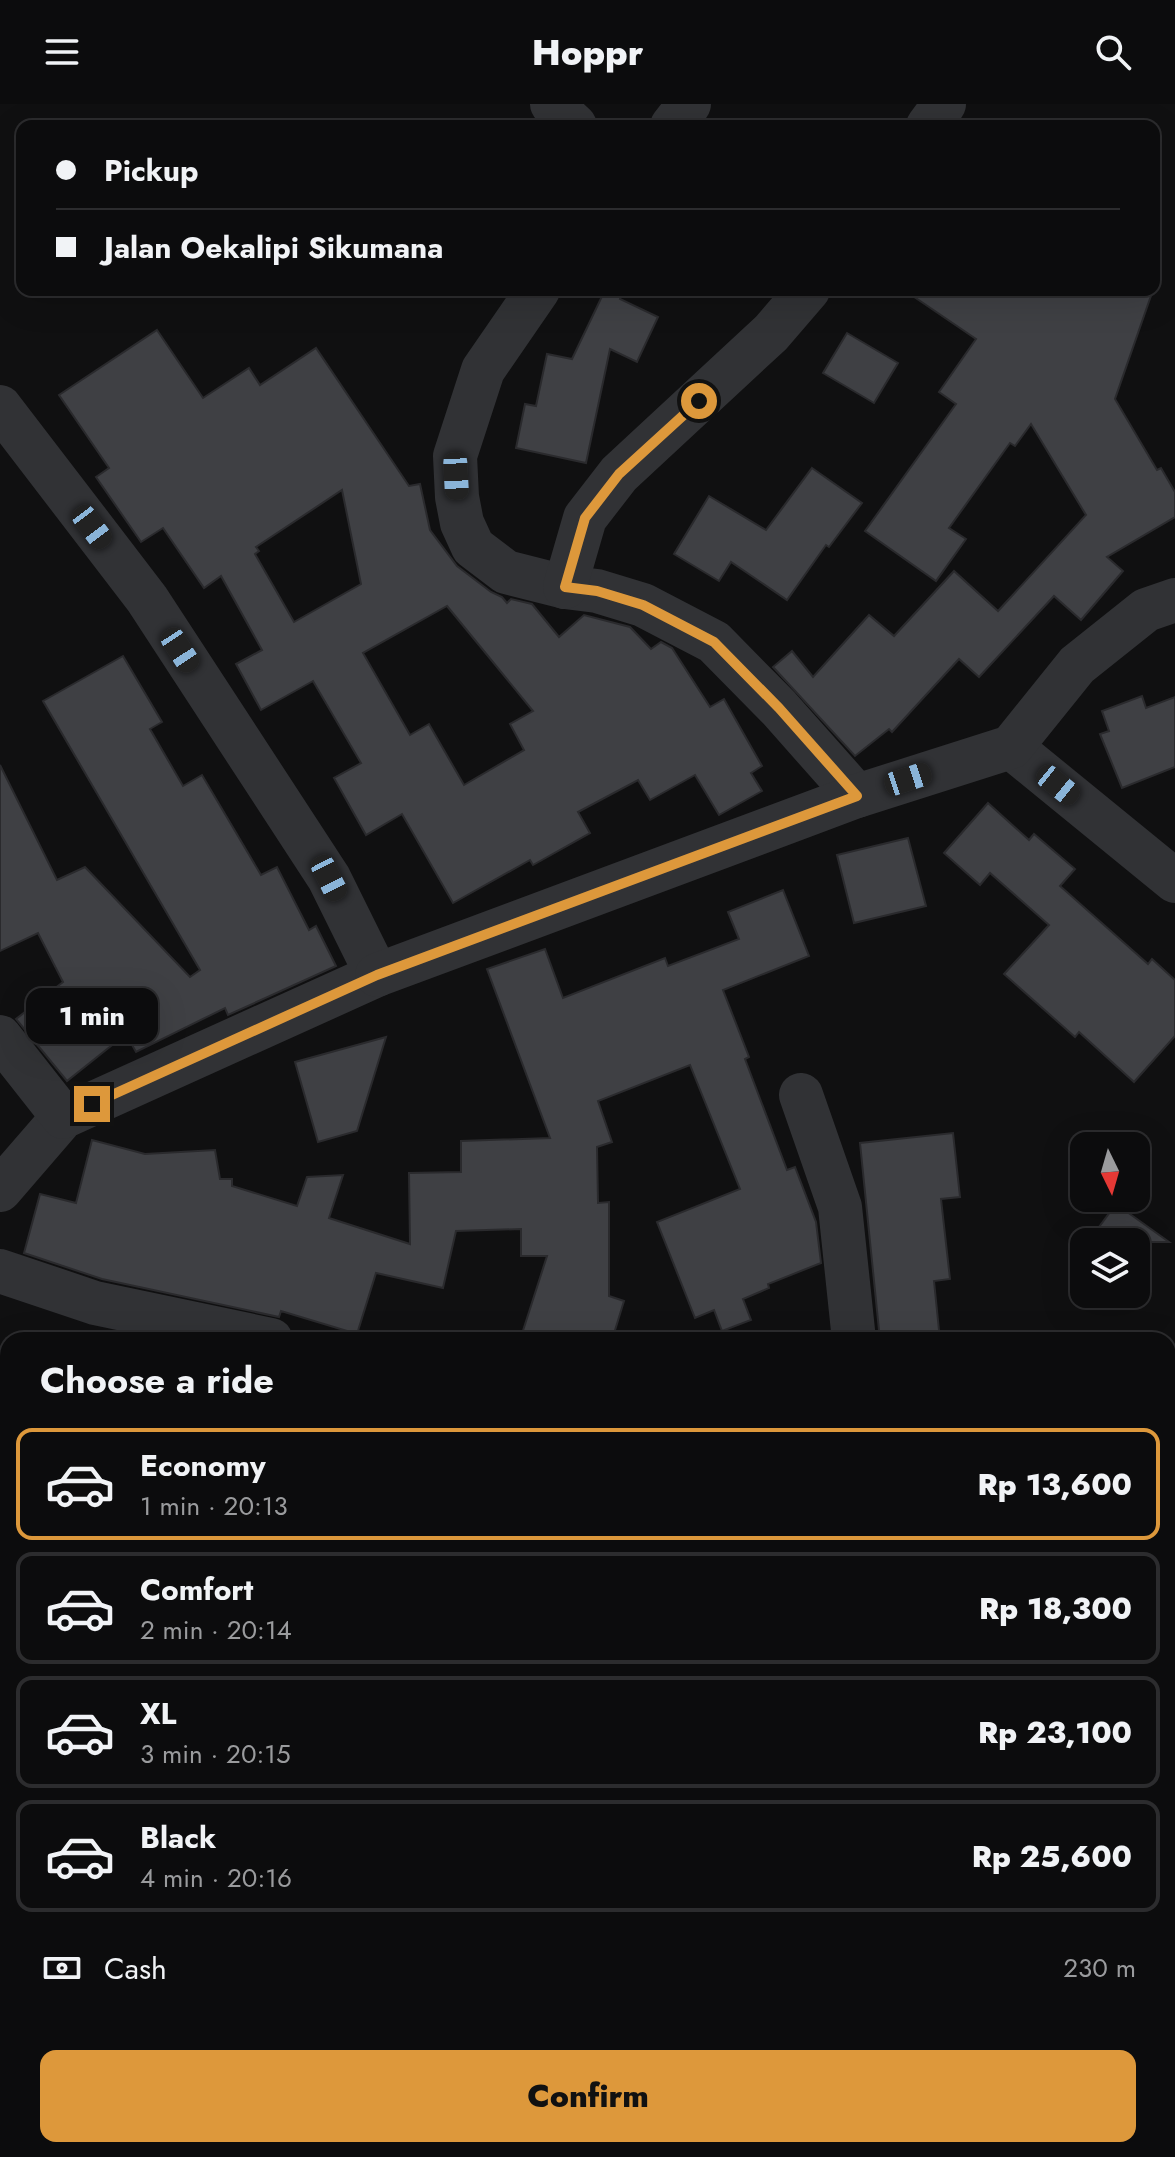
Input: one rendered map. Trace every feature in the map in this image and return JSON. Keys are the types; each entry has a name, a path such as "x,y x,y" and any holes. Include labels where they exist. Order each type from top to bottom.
{"street":[{"path":"552,104 569,120"},
{"path":"677,120 689,104"},
{"path":"534,296 483,370 455,456 462,523 473,547 506,572 565,587 597,591 643,605 714,642 779,708 857,796"},
{"path":"565,587 585,518 619,474 771,333 803,296"},
{"path":"0,407 147,599 329,878 377,975"},
{"path":"0,1190 63,1117 377,975 857,796 1011,747 1077,665 1146,610 1175,600"},
{"path":"1011,747 1175,881"},
{"path":"0,1037 63,1117"},
{"path":"801,1095 840,1207 853,1332"},
{"path":"0,1271 95,1303 233,1332"}],"building":[{"path":"602,296 621,296 620,299 658,317 637,362 610,349 586,463 516,448 525,404 536,406 547,354 572,359"},
{"path":"913,296 1151,296 1115,399 1157,470 1161,468 1175,492 1175,517 1107,557 1123,571 1081,620 1054,596 979,677 959,659 892,732 889,729 855,756 773,667 792,651 813,677 869,615 894,636 954,571 998,611 1086,515 1031,424 1015,446 1010,443 949,528 966,539 936,581 865,531 956,404 939,392 976,339"},
{"path":"157,330 203,398 249,368 260,385 316,348 409,486 420,484 430,530 457,566 507,603 511,599 532,604 559,637 584,615 630,627 651,649 661,642 672,648 710,707 724,699 762,766 751,773 762,791 719,815 695,775 650,800 638,780 578,812 590,833 533,865 530,860 453,903 402,814 366,835 334,778 361,763 313,681 261,710 236,664 262,650 221,576 204,588 163,528 141,542 96,477 109,468 59,395","holes":["342,490 361,584 294,622 255,554 259,551 256,547","447,606 533,711 510,724 524,750 464,785 429,724 410,735 363,653"]},
{"path":"847,333 898,363 874,403 823,373"},
{"path":"812,468 862,503 829,547 826,545 787,600 731,562 719,581 674,554 709,496 766,530"},
{"path":"123,656 162,722 150,729 183,786 202,775 261,875 277,867 309,930 316,926 336,966 228,1015 225,1008 136,1052 126,1034 67,1081 16,1019 63,982 38,933 0,951 0,765 57,880 85,867 190,977 200,970 43,701"},
{"path":"1142,696 1146,708 1175,697 1175,767 1122,788 1100,734 1109,731 1102,711"},
{"path":"988,803 1029,840 1034,834 1075,869 1060,886 1148,964 1152,959 1175,980 1175,1036 1134,1082 1079,1032 1075,1037 1004,974 1049,925 990,873 980,885 944,853"},
{"path":"908,838 926,906 854,923 837,855"},
{"path":"783,890 809,956 723,990 787,1170 795,1167 816,1222 821,1263 768,1284 769,1288 743,1299 751,1320 722,1331 714,1310 695,1318 657,1222 740,1189 690,1065 598,1101 612,1142 597,1147 598,1203 609,1202 609,1296 624,1301 614,1332 523,1332 547,1256 521,1256 521,1229 456,1231 443,1288 376,1273 358,1332 281,1311 279,1317 102,1279 24,1253 40,1194 76,1203 92,1140 145,1154 215,1150 220,1179 232,1179 232,1186 297,1206 307,1177 343,1175 329,1218 410,1244 409,1173 461,1172 461,1141 550,1138 487,969 545,949 563,998 665,958 668,966 739,939 728,912"},
{"path":"386,1037 357,1131 318,1142 295,1062"},
{"path":"953,1133 960,1197 941,1199 950,1279 934,1281 939,1332 879,1332 860,1143"},
{"path":"1110,1212 1127,1212 1149,1228 1098,1228"},
{"path":"1150,1228 1169,1242 1150,1242"}],"route":[{"path":"92,1104 377,975 857,796 779,708 714,642 643,605 597,591 565,587 585,518 619,474 699,401"}]}
